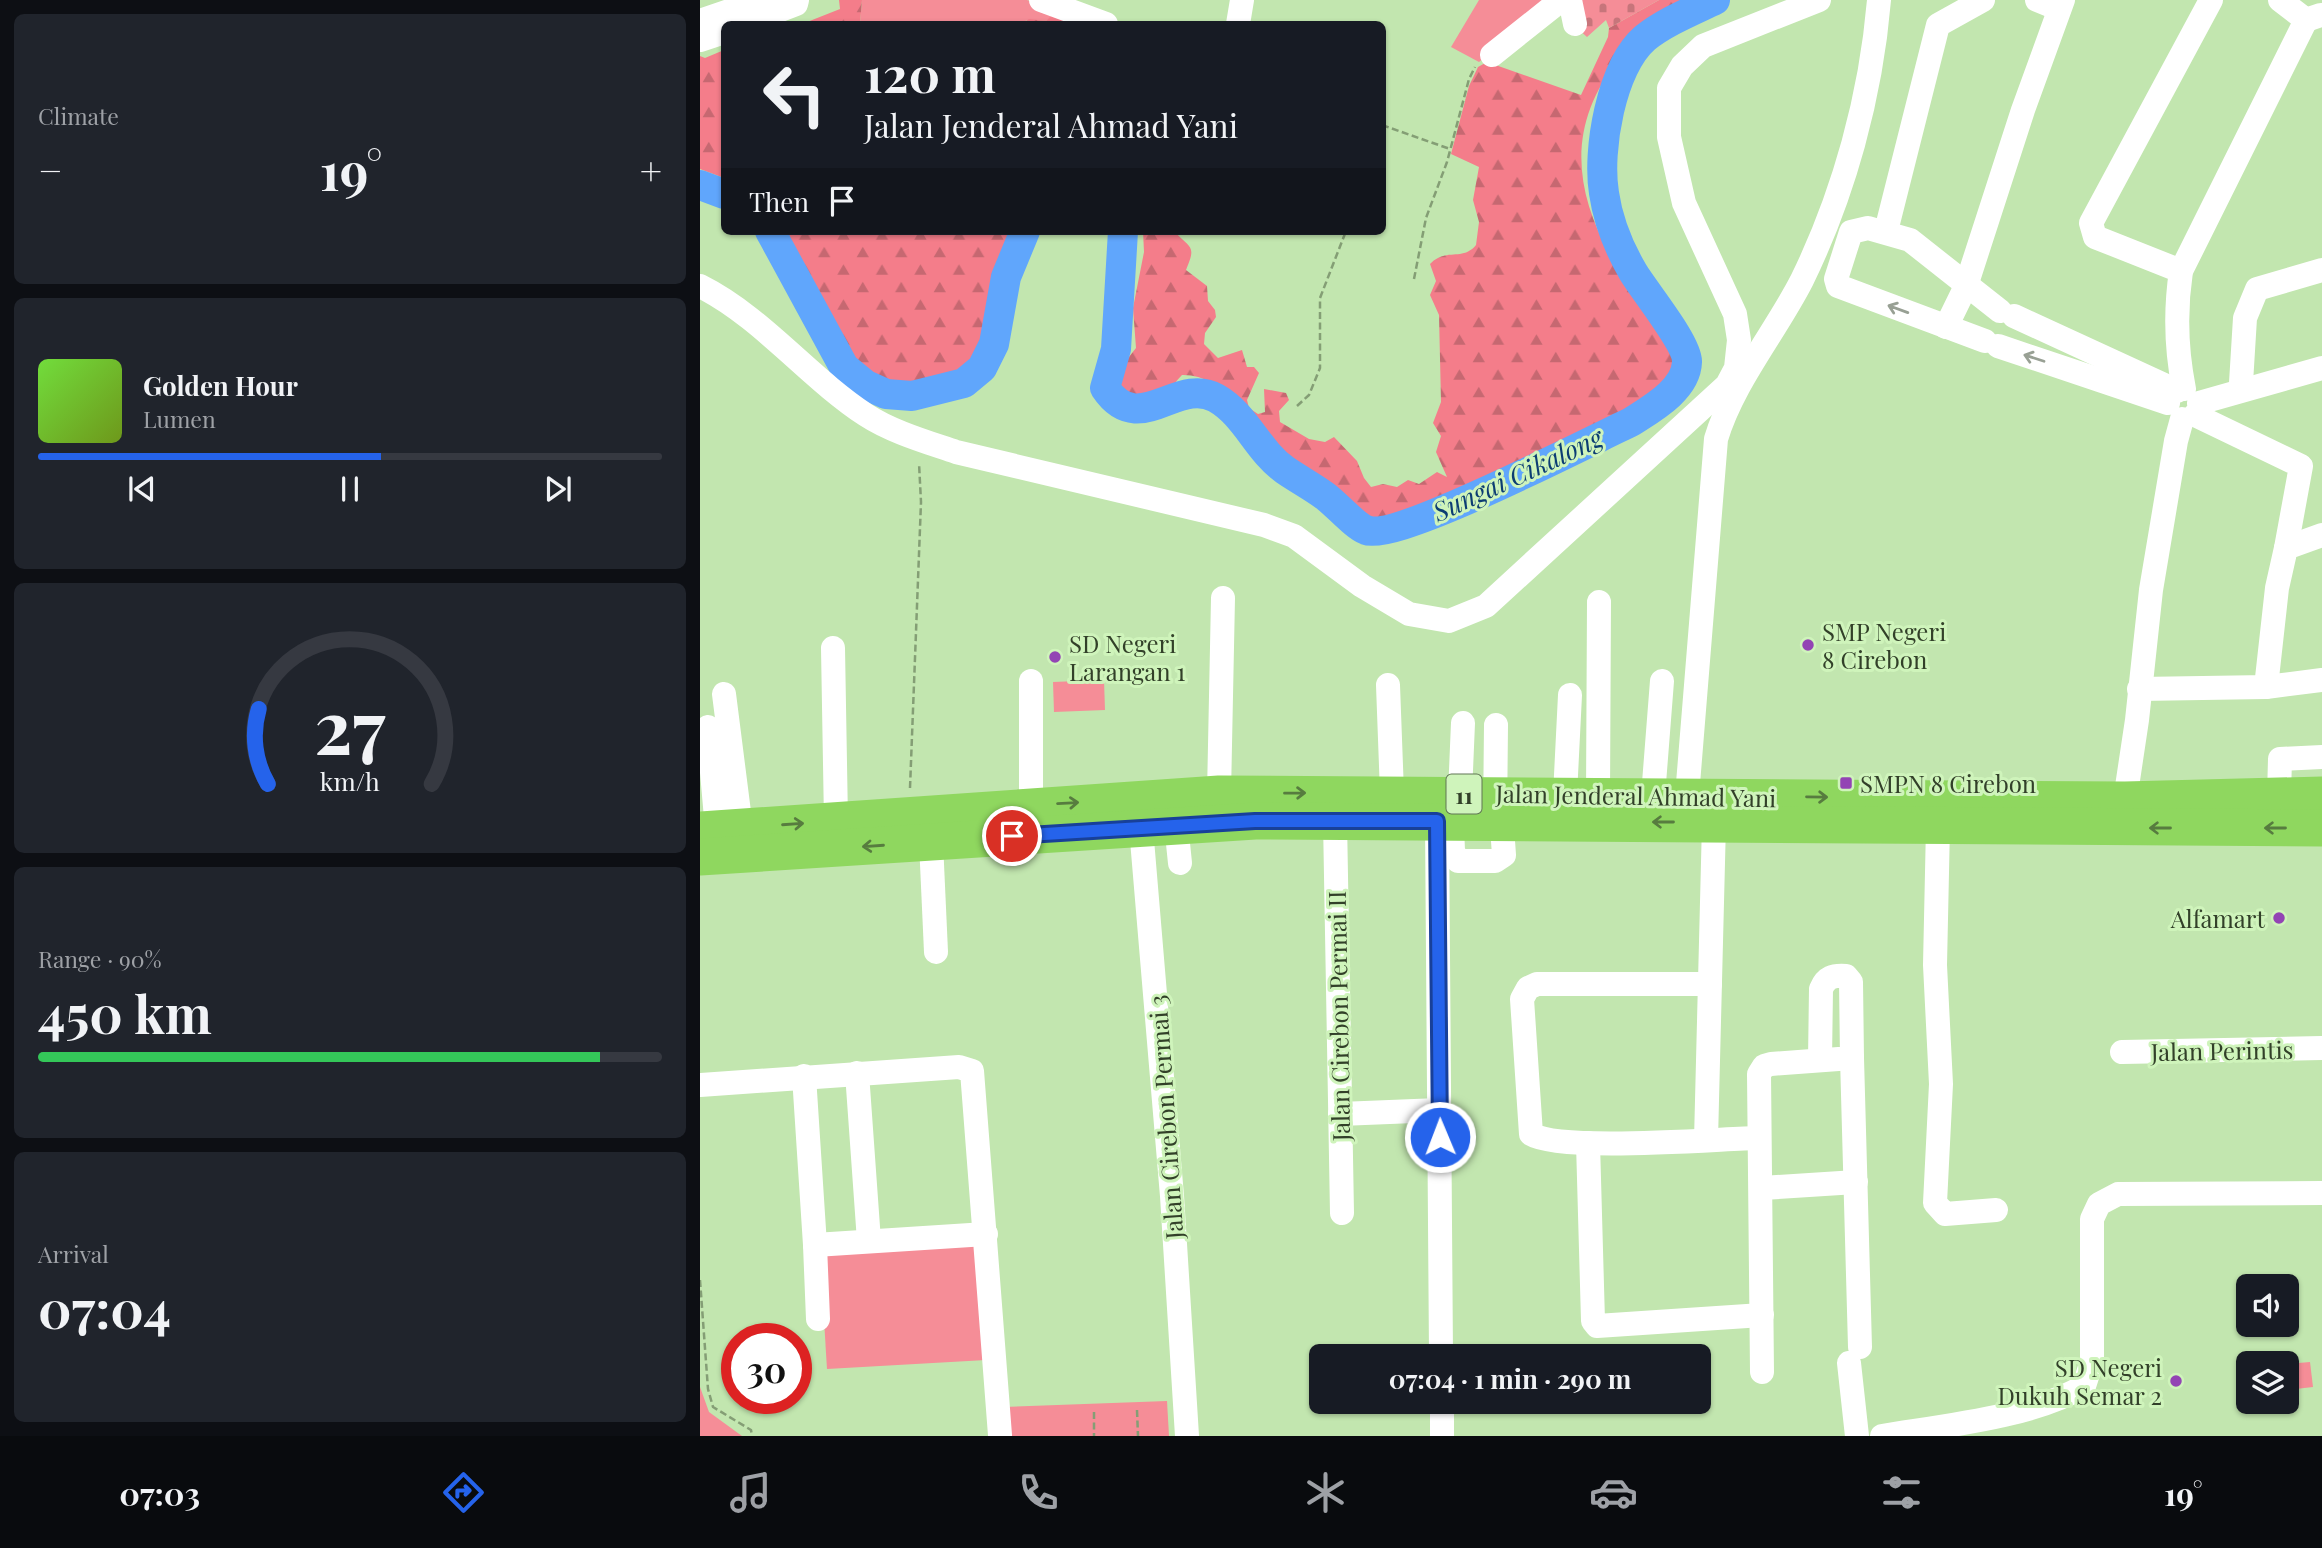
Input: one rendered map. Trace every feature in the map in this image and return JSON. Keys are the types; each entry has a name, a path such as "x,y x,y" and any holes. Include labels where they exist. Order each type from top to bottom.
{"highway":[{"name":"Jalan Jenderal Ahmad Yani","path":"714,836 836,821 919,834 1030,784 1152,817 1219,794 1392,793 1468,810 1714,823 1938,827 2322,828"},
{"name":"Jalan Jenderal Ahmad Yani","path":"714,836 919,834 1152,817 1335,820 1468,810 1582,795 2125,800 2322,795"}],"street":[{"path":"700,21 761,0"},
{"path":"1041,0 1098,21"},
{"path":"1238,21 1242,0"},
{"path":"1492,55 1561,0"},
{"path":"1570,0 1575,24"},
{"path":"700,286 746,317 867,416 918,439 956,452 1264,525 1294,536 1363,586 1409,614 1449,621 1486,606 1727,385 1737,359 1739,340 1735,314 1684,203 1669,137 1669,88 1682,66 1703,47 1819,0"},
{"path":"1670,796 1716,439 1725,414 1802,280 1835,199 1856,137 1875,39 1879,0"},
{"path":"1886,232 1938,24 1983,0"},
{"path":"2181,271 2111,246 2095,237 2091,223 2211,0"},
{"path":"2125,800 2151,590 2184,403 2176,353 2177,300 2181,271 2314,17 2280,0"},
{"path":"751,21 799,1"},
{"path":"1946,327 1965,286 2053,3"},
{"path":"700,40 721,33"},
{"path":"2266,687 2277,588 2301,466 2184,403 2095,353 2007,314 1965,286 1910,240 1868,228 1851,232 1836,279 1838,286 1992,344 2080,374 2184,403 2322,368"},
{"path":"2241,383 2245,318 2257,289 2322,270"},
{"path":"2080,374 2095,353"},
{"path":"2286,548 2322,535"},
{"path":"1219,794 1223,598"},
{"path":"1582,795 1599,602"},
{"path":"833,648 836,821"},
{"path":"2139,689 2266,687 2322,680"},
{"path":"1030,784 1031,681"},
{"path":"1661,681 1670,796"},
{"path":"1388,685 1392,793"},
{"path":"714,836 724,694"},
{"path":"1570,695 1582,795"},
{"path":"1441,1344 1439,1110 1468,810 1463,723"},
{"path":"1468,810 1496,725"},
{"path":"708,727 714,836"},
{"path":"2279,795 2280,759 2322,757"},
{"path":"1152,817 1180,863"},
{"name":"Jalan Cirebon Permai 3","path":"1152,817 1187,1436"},
{"name":"Jalan Cirebon Permai II","path":"1335,820 1342,1213"},
{"path":"1706,1140 1714,823"},
{"path":"1938,827 1935,965 1941,1084 1935,1203 1945,1213 1996,1210"},
{"path":"918,899 919,834"},
{"path":"919,834 936,952"},
{"path":"1821,1060 1821,989 1825,981 1835,975 1846,976 1852,982 1857,1436"},
{"path":"1710,984 1537,985 1528,988 1522,999 1531,1134 1541,1140 1588,1143 1758,1138"},
{"name":"Jalan Perintis","path":"2122,1052 2322,1048"},
{"path":"1762,1372 1759,1074 1764,1066 1852,1058"},
{"path":"700,1085 857,1073 959,1068 972,1071 1000,1435"},
{"path":"857,1073 869,1241"},
{"path":"804,1076 818,1319"},
{"path":"1340,1114 1439,1110"},
{"path":"1588,1143 1593,1321 1597,1326 1762,1315"},
{"path":"1762,1188 1856,1182"},
{"path":"1882,1436 1953,1430 2062,1400 2084,1387 2092,1361 2092,1219 2099,1204 2118,1194 2148,1192 2322,1193"},
{"path":"815,1245 986,1234"},
{"path":"1442,1414 1442,1435"}],"path":[{"path":"1414,279 1426,218 1450,149 1469,79 1475,67 1492,55"},
{"path":"1386,126 1450,149"},
{"path":"1297,406 1309,395 1320,368 1320,298 1344,235"},
{"path":"918,439 921,502 919,834"},
{"path":"700,1280 708,1389 713,1407 751,1430 752,1436"},
{"path":"1137,1410 1138,1436"},
{"path":"1094,1412 1094,1436"}],"green space":[{"path":"839,0 862,0 860,21 810,21 840,9"},
{"path":"862,0 1027,0 1058,12 1046,21 860,21"},
{"path":"1479,0 1557,0 1479,62 1451,47"},
{"path":"1572,0 1659,0 1609,28 1606,20 1587,37 1577,28"},
{"path":"1659,0 1700,0 1649,25 1633,39 1603,83 1591,108 1581,158 1590,209 1600,236 1614,262 1678,355 1673,380 1654,401 1603,428 1524,459 1429,511 1390,524 1374,525 1353,515 1324,485 1286,465 1229,396 1200,377 1182,375 1167,392 1155,399 1133,398 1113,391 1109,382 1136,348 1133,308 1144,252 1143,235 1178,235 1191,251 1186,270 1207,286 1208,301 1215,310 1216,317 1205,333 1204,344 1218,358 1242,350 1247,367 1254,367 1259,373 1247,400 1249,408 1258,414 1265,412 1264,389 1286,393 1289,400 1279,411 1280,422 1309,439 1325,442 1334,437 1357,461 1371,487 1383,484 1397,487 1408,480 1419,484 1437,472 1447,477 1436,452 1441,436 1433,423 1441,402 1439,315 1430,295 1436,281 1430,264 1442,256 1465,253 1476,245 1479,222 1473,200 1479,167 1451,154 1469,86 1478,67 1487,62 1581,95 1608,37 1609,28"},
{"path":"1054,13 1082,21 1046,21"},
{"path":"721,51 721,177 700,169 700,56 705,58"},
{"path":"783,235 1017,235 999,277 984,348 968,364 930,379 896,382 869,374 849,359 833,337 796,256"},
{"path":"1104,680 1105,710 1054,712 1053,682"},
{"path":"979,1245 986,1360 827,1369 820,1254"},
{"path":"2310,1362 2313,1387 2299,1389 2299,1363"},
{"path":"700,1387 709,1412 742,1436 700,1436"},
{"path":"1167,1401 1169,1436 1005,1436 1003,1407"}],"waterway":[{"name":"Sungai Cikalong","path":"1123,235 1116,349 1105,388 1118,402 1131,408 1145,408 1187,394 1201,393 1216,398 1244,423 1275,462 1325,496 1366,530 1384,530 1453,506 1631,422 1666,398 1681,381 1687,362 1681,343 1633,272 1611,224 1604,193 1603,155 1615,89 1633,51 1661,27 1715,0"},
{"name":"Sungai Cikalong","path":"700,185 721,193"},
{"name":"Sungai Cikalong","path":"772,235 844,367 866,385 886,394 912,396 964,383 982,368 994,344 1006,277 1023,235"}],"place":[{"name":"SMP Negeri 8 Cirebon","path":"1808,645"},
{"name":"SD Negeri Larangan 1","path":"1055,657"},
{"name":"SMPN 8 Cirebon","path":"1846,783"},
{"name":"Alfamart","path":"2279,918"},
{"name":"SD Negeri Dukuh Semar 2","path":"2176,1381"}],"route":[{"path":"1012,836 1255,821 1437,821 1440,1137"}]}
